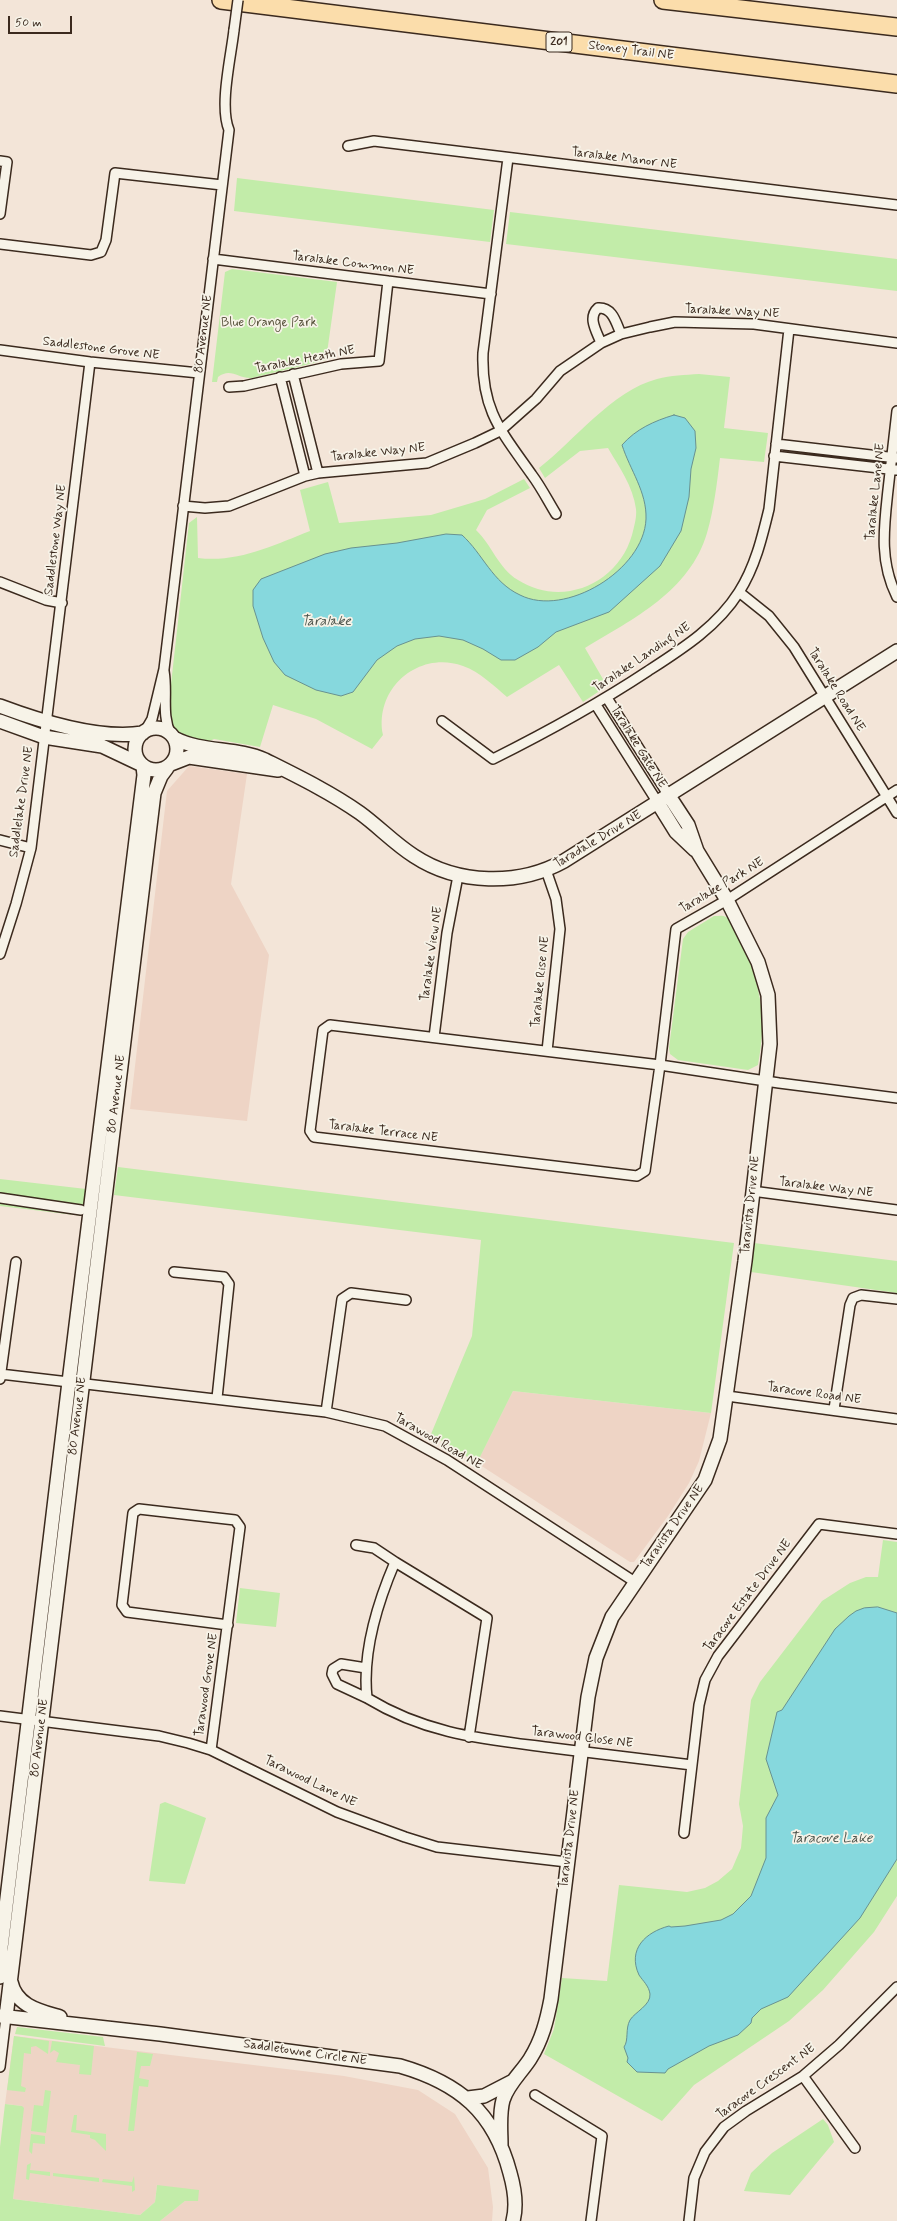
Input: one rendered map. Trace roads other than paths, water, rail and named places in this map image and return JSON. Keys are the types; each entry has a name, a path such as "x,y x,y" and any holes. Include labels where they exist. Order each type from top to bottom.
{"highway":[{"name":"Stoney Trail NE","path":"221,0 897,84"},
{"path":"663,0 897,27"}],"street":[{"name":"80 Avenue NE","path":"144,732 152,719 164,669 229,130 224,119 238,0"},
{"name":"Taralake Manor NE","path":"348,146 374,141 897,205"},
{"path":"508,158 483,353 483,384 500,431 533,476 556,514"},
{"path":"0,161 7,162 0,214"},
{"path":"0,244 91,255 101,252 106,240 115,173 222,185"},
{"name":"Taralake Common NE","path":"213,259 491,294"},
{"name":"Taralake Heath NE","path":"229,387 244,386 341,364 378,361 388,282"},
{"path":"602,343 593,320 593,314 598,308 605,308 610,312 621,334"},
{"name":"Taralake Way NE","path":"183,506 205,508 229,506 305,476 318,473 427,463 500,431 536,399 560,371 602,343 621,334 675,322 712,322 789,329 897,343"},
{"name":"Taralake Landing NE","path":"442,722 492,759 596,705 689,644 708,628 739,592 757,553 764,532 789,329"},
{"name":"Saddlestone Grove NE","path":"0,350 90,362 199,373"},
{"name":"Saddlestone Way NE","path":"46,722 62,602 90,362"},
{"path":"293,374 318,473"},
{"path":"280,377 305,476"},
{"name":"Taralake Lane NE","path":"897,411 894,470 884,525 883,546 886,568 897,597"},
{"path":"776,444 894,458"},
{"path":"774,456 894,470"},
{"path":"0,582 46,600 62,602"},
{"name":"Taralake Road NE","path":"739,592 770,616 782,631 826,696 897,813"},
{"name":"Taradale Drive NE","path":"173,736 190,745 242,754 264,760 283,771 306,780 359,813 415,857 458,876 505,878 546,870 658,803 897,652"},
{"name":"80 Avenue NE","path":"164,669 167,688 165,722 173,736"},
{"name":"Taralake Gate NE","path":"607,698 669,796"},
{"name":"Taralake Gate NE","path":"596,705 658,803"},
{"path":"0,706 46,722 122,736 144,732 155,728 162,729 173,736 177,748 175,758 169,766 155,771 102,746 44,737 0,721"},
{"name":"Saddlelake Drive NE","path":"0,954 16,904 30,848 46,722"},
{"path":"142,765 135,751 136,744 144,732"},
{"name":"Taradale Drive NE","path":"169,766 189,757 283,771"},
{"name":"80 Avenue NE","path":"5,1978 1,1951 69,1382 132,882 144,775 142,765"},
{"name":"80 Avenue NE","path":"0,2067 5,1978 43,1720 82,1384 154,793 161,776 169,766"},
{"name":"Taralake Park NE","path":"660,1065 676,929 727,900 897,790"},
{"name":"Taravista Drive NE","path":"513,2081 530,2059 546,2026 551,1999 588,1697 596,1658 612,1617 674,1528 705,1480 720,1439 727,1396 770,1044 768,995 758,962 727,900 697,851 688,826 669,796"},
{"name":"Taravista Drive NE","path":"658,803 676,832 697,851"},
{"path":"0,840 30,848"},
{"name":"Taralake Rise NE","path":"546,870 556,899 560,929 547,1051"},
{"name":"Taralake View NE","path":"434,1037 451,904 458,876"},
{"name":"Taralake Terrace NE","path":"660,1065 645,1171 637,1176 314,1137 310,1131 323,1030 330,1025 660,1065 765,1081 897,1098"},
{"name":"Taralake Way NE","path":"752,1191 897,1210"},
{"path":"0,1198 81,1210"},
{"path":"0,1376 16,1262"},
{"path":"174,1272 224,1277 229,1284 217,1398"},
{"path":"326,1412 342,1299 351,1293 406,1300"},
{"path":"834,1409 850,1305 853,1298 861,1295 897,1299"},
{"name":"Tarawood Road NE","path":"0,1376 217,1398 326,1412 385,1426 447,1460 635,1582"},
{"name":"Taracove Road NE","path":"727,1396 834,1409 897,1419"},
{"name":"Tarawood Grove NE","path":"211,1750 228,1624 240,1527 235,1520 139,1509 133,1513 122,1605 127,1612 228,1624"},
{"name":"Taracove Estate Drive NE","path":"692,1765 699,1705 705,1680 718,1656 819,1524 897,1534"},
{"path":"356,1545 374,1548 487,1618 469,1737"},
{"path":"367,1698 366,1668 376,1615 395,1562"},
{"name":"Tarawood Close NE","path":"366,1668 341,1664 333,1669 332,1674 337,1684 367,1698 401,1717 442,1732 469,1737 692,1765"},
{"name":"Tarawood Lane NE","path":"0,1716 43,1720 159,1736 211,1750 337,1812 437,1847 567,1862"},
{"path":"684,1834 692,1765"},
{"path":"5,1978 21,2001 37,2010 73,2023"},
{"name":"Taracove Crescent NE","path":"689,2221 694,2178 705,2152 724,2127 746,2111 803,2076 839,2045 897,1987"},
{"name":"Saddletowne Circle NE","path":"3,2017 73,2023 400,2066 422,2072 468,2098 482,2113 495,2132 513,2185 515,2219"},
{"path":"803,2076 855,2148"},
{"path":"468,2098 484,2096 513,2081"},
{"path":"501,2146 501,2110 504,2098 513,2081"},
{"path":"535,2095 602,2136 591,2221"}],"water":[{"name":"Taralake","path":"674,415 685,418 695,431 696,448 691,469 689,497 681,531 660,566 609,612 556,632 538,647 515,660 501,660 483,649 463,640 439,636 415,639 397,646 377,660 353,692 341,696 316,690 285,675 274,662 263,638 253,606 253,590 261,579 325,554 351,548 397,543 446,534 462,535 502,583 520,595 538,600 558,600 579,595 599,585 617,572 632,556 642,538 646,519 646,509 641,490 622,445 639,430 659,420"},
{"name":"Taracove Lake","path":"878,1607 897,1613 897,1859 860,1918 788,1997 761,2009 752,2018 751,2023 738,2035 709,2046 668,2069 665,2073 637,2072 627,2062 628,2058 624,2047 630,2020 648,2002 650,1994 646,1984 639,1975 636,1966 635,1957 637,1950 646,1937 669,1926 685,1926 721,1920 733,1914 751,1896 766,1858 766,1818 778,1795 766,1759 777,1712 782,1710 835,1629 856,1611 864,1608"}],"park label":[{"name":"Blue Orange Park","path":"269,323"}]}
